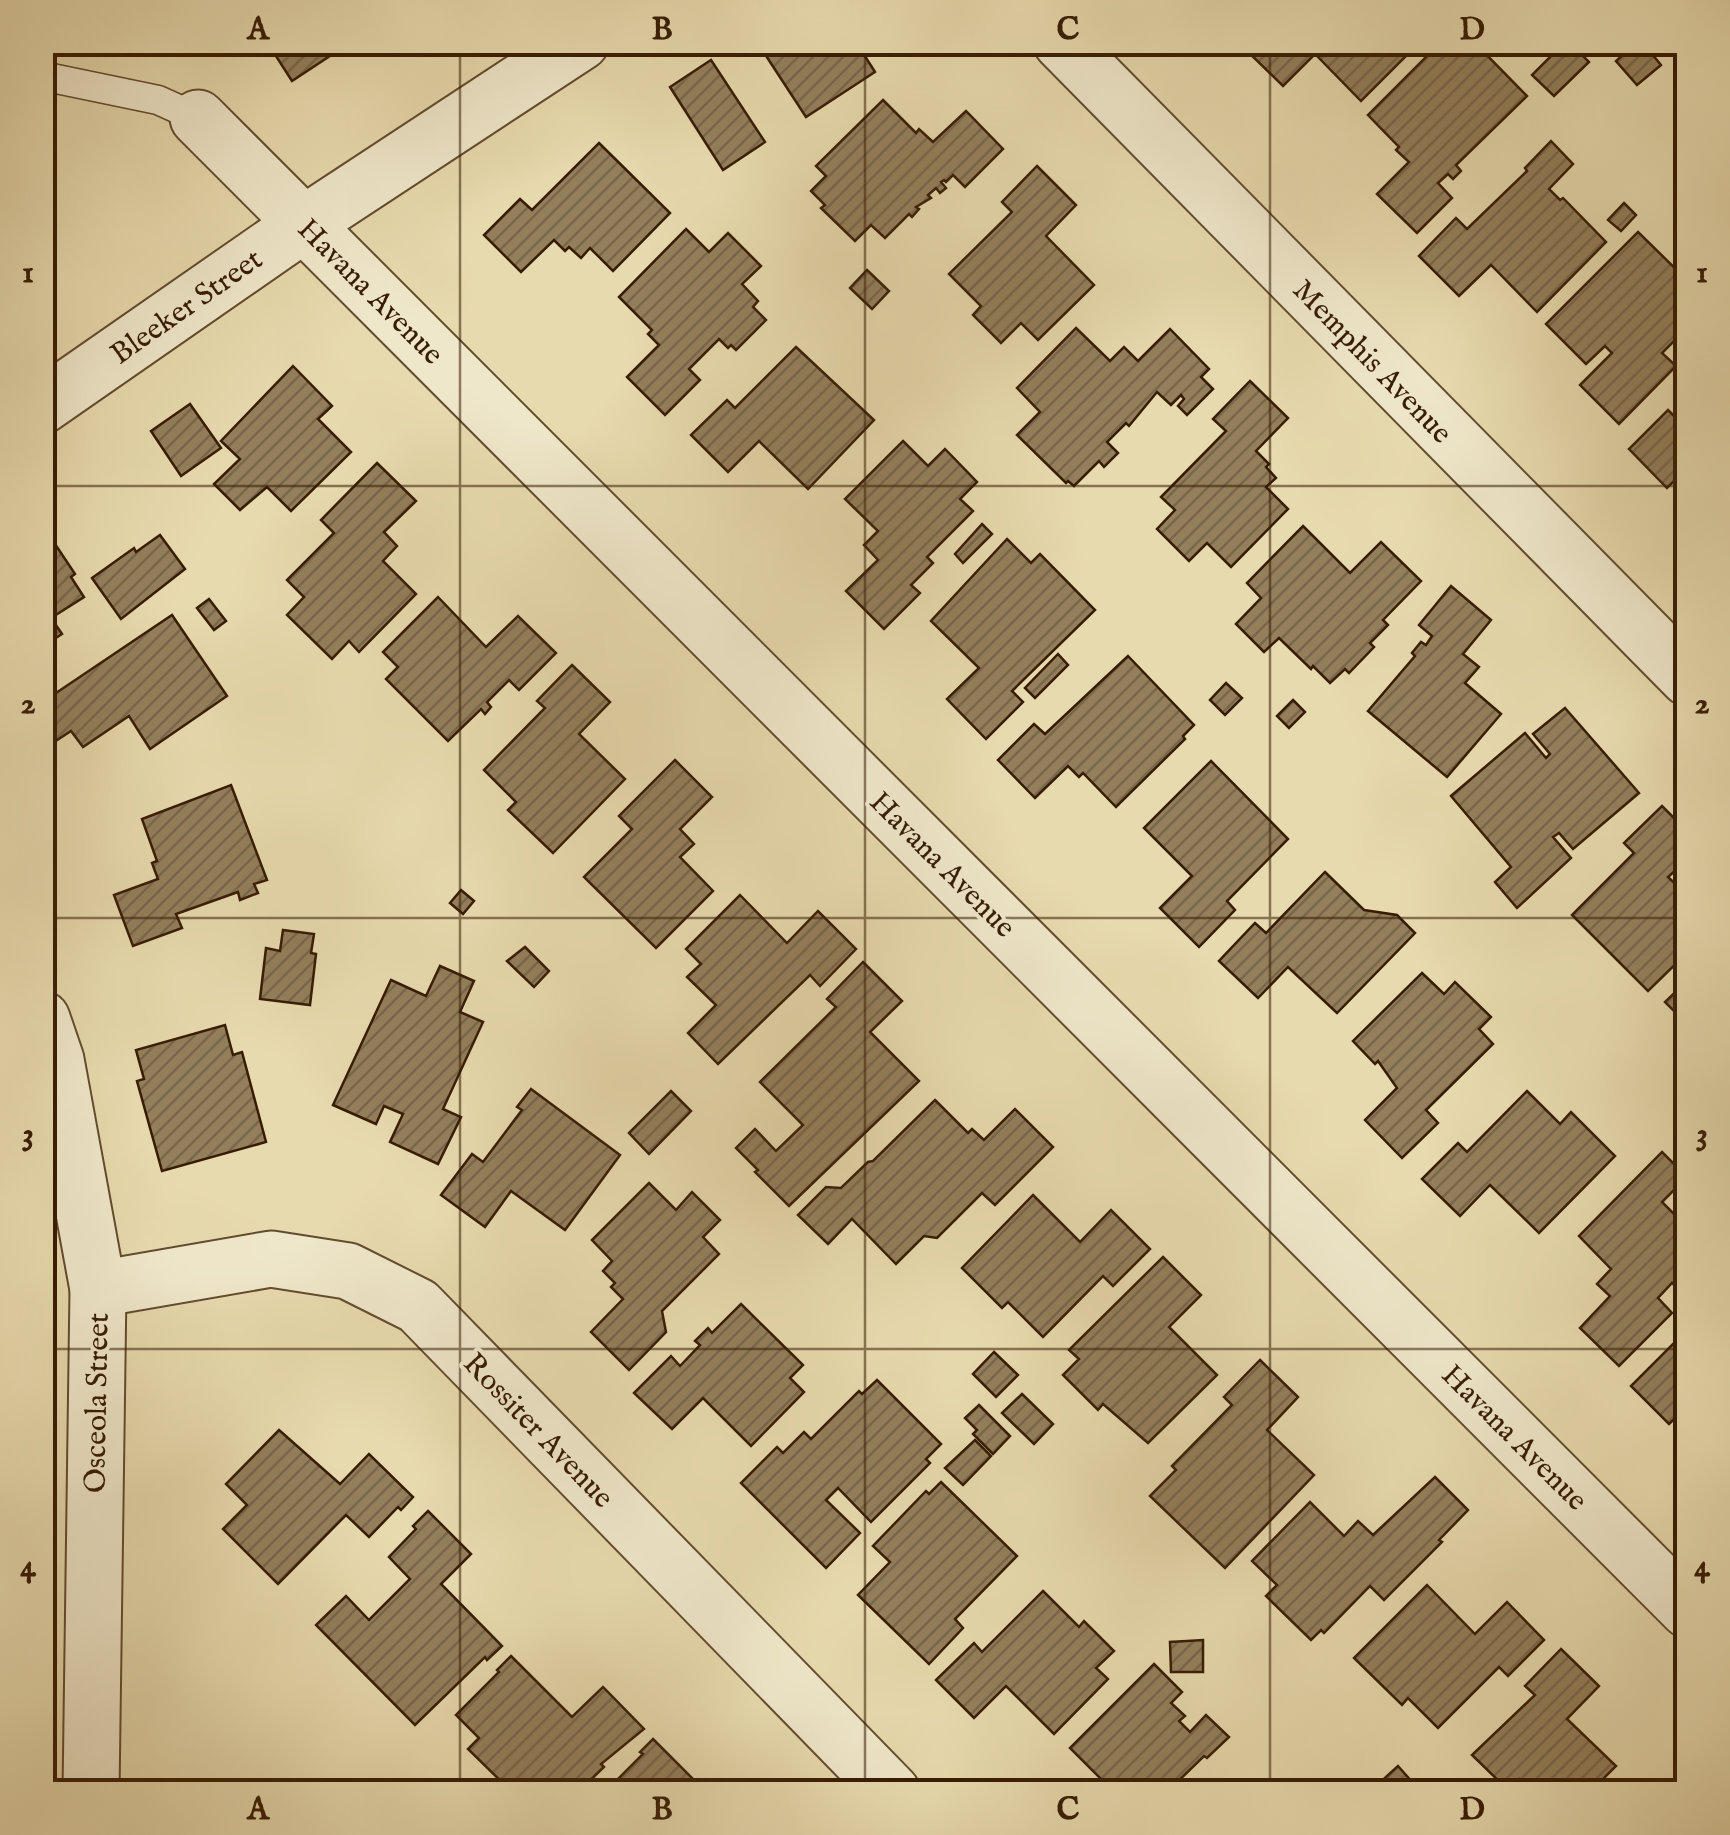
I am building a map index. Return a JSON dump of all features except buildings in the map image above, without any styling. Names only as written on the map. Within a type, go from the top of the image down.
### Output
[{"type":"street","name":"Bleeker Street","points":[[42,406],[304,224],[581,42]]},
{"type":"street","name":"Memphis Avenue","points":[[1062,42],[1688,678]]},
{"type":"street","name":"Havana Avenue","points":[[198,118],[1688,1610]]},
{"type":"street","name":"Osceola Street","points":[[42,1019],[56,1060],[98,1289],[91,1792]]},
{"type":"street","name":"Rossiter Avenue","points":[[98,1289],[272,1260],[348,1270],[418,1306],[892,1792]]},
{"type":"lane","points":[[42,76],[158,100],[198,118]]}]
